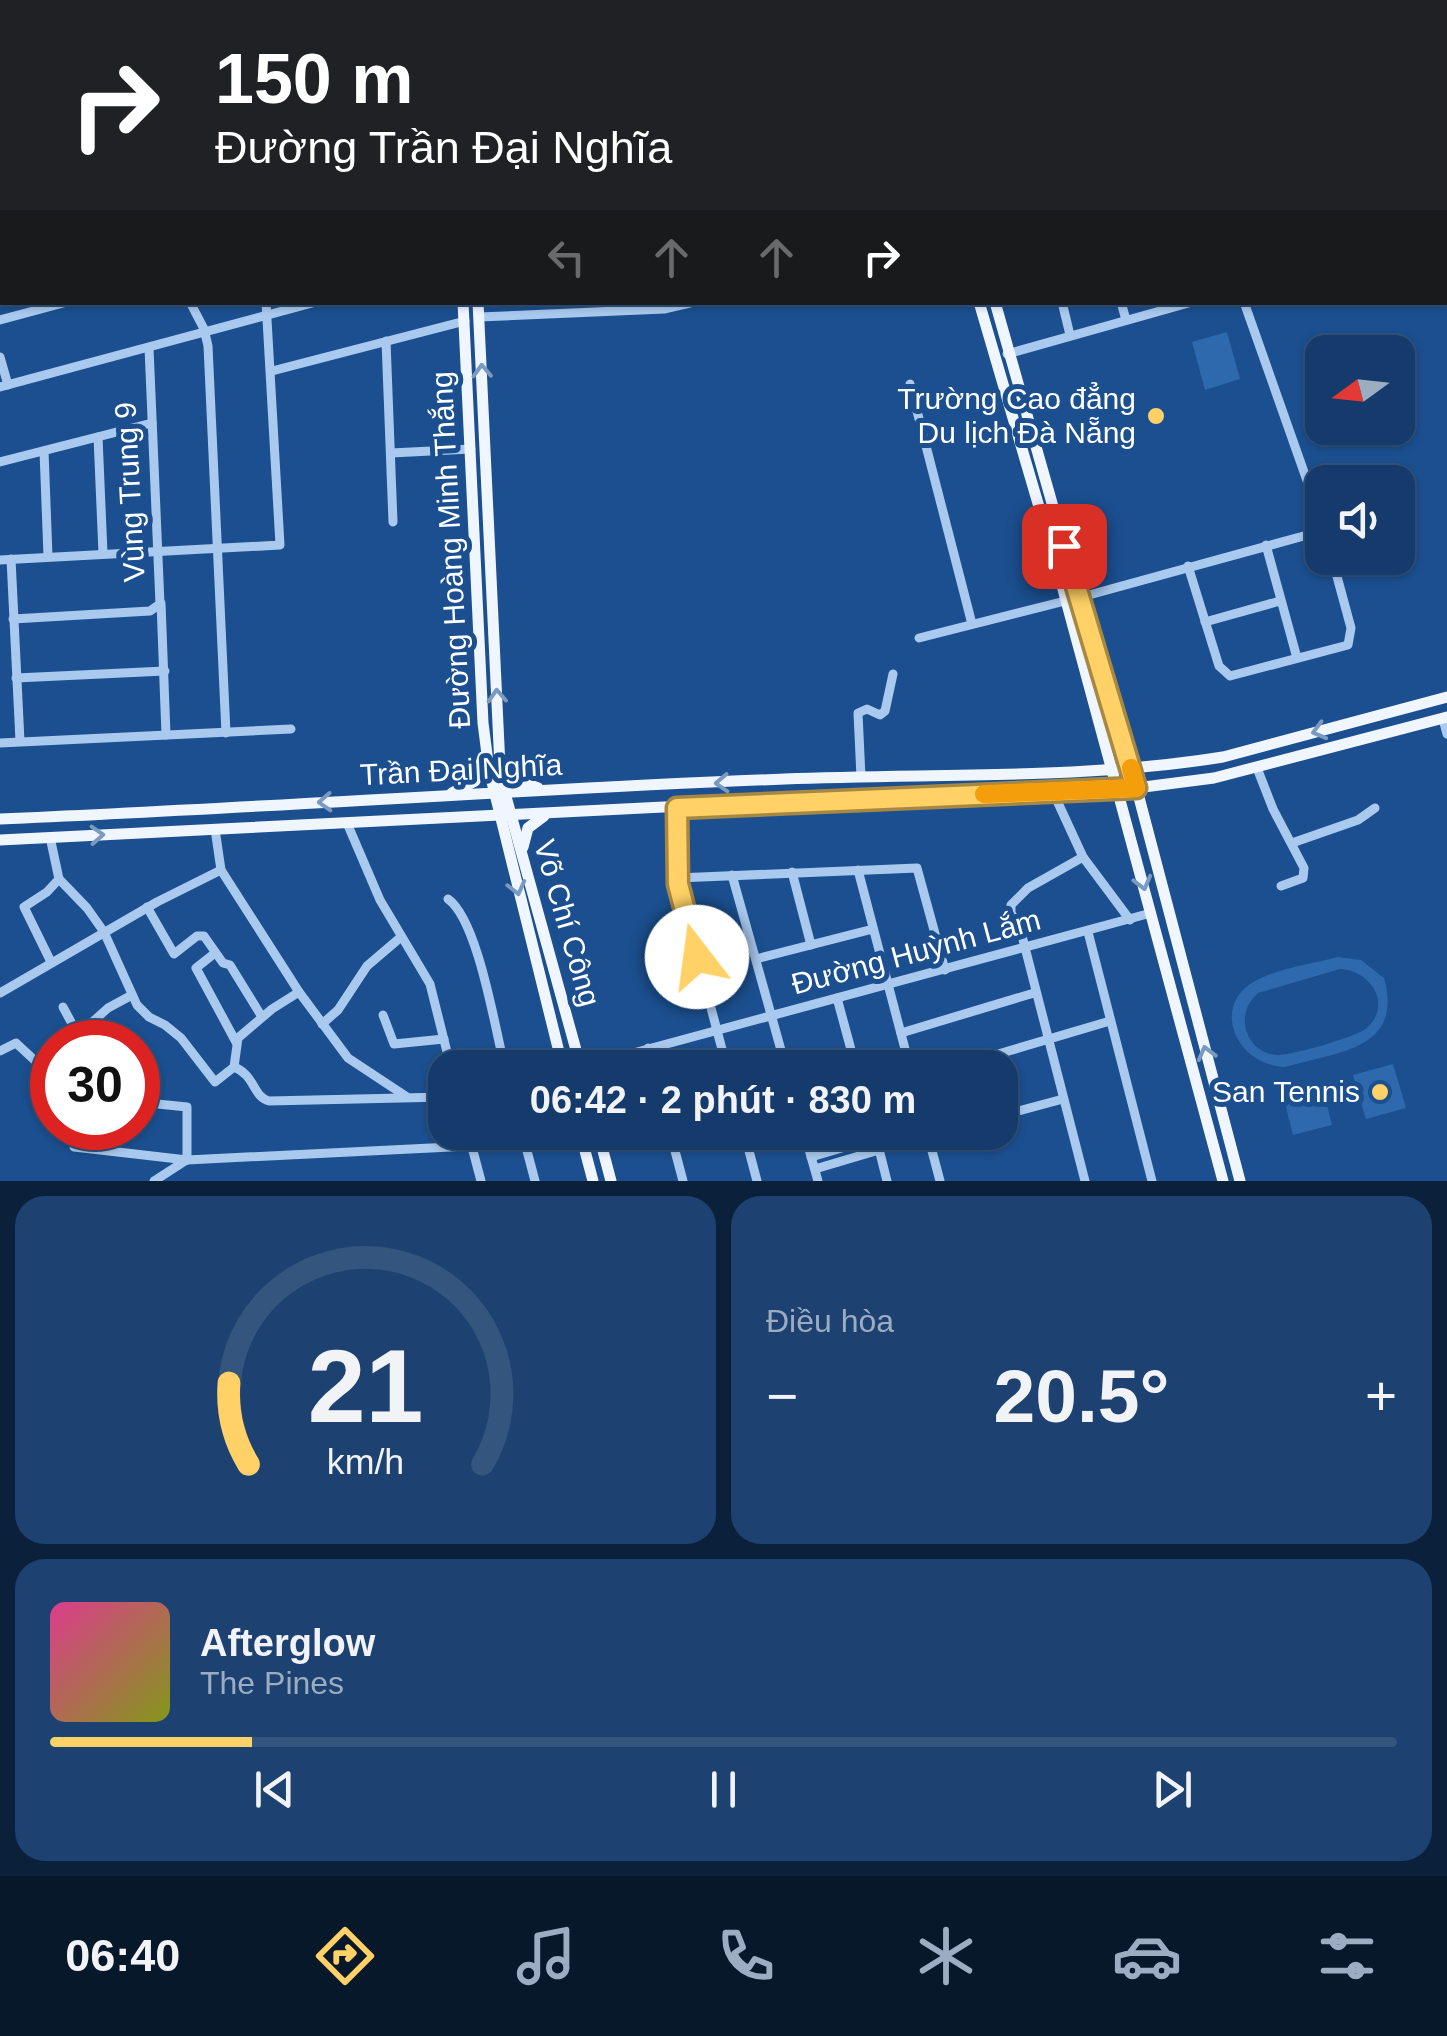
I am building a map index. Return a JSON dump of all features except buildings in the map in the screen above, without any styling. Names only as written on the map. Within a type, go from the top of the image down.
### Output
[{"type":"main road","name":"Đường Hoàng Minh Thắng","points":[[463,305],[483,723],[499,793]]},
{"type":"main road","name":"Đường Hoàng Minh Thắng","points":[[478,305],[499,793]]},
{"type":"main road","points":[[980,305],[1072,599],[1131,767],[1240,1181]]},
{"type":"main road","points":[[996,305],[1117,789],[1222,1181]]},
{"type":"main road","points":[[471,449],[486,449]]},
{"type":"main road","name":"Trần Đại Nghĩa","points":[[0,819],[781,779],[1131,767],[1223,757],[1447,696]]},
{"type":"main road","points":[[1372,717],[1377,735]]},
{"type":"main road","name":"Trần Đại Nghĩa","points":[[0,840],[1184,784],[1445,718]]},
{"type":"main road","points":[[436,796],[462,789],[478,777],[483,760],[483,723]]},
{"type":"main road","points":[[499,750],[507,772],[514,779],[547,791]]},
{"type":"main road","points":[[781,779],[782,801]]},
{"type":"main road","name":"Võ Chí Công","points":[[499,793],[559,1050]]},
{"type":"main road","points":[[171,812],[172,830]]},
{"type":"main road","points":[[524,857],[522,844],[528,828],[538,818],[552,814]]},
{"type":"main road","name":"Võ Chí Công","points":[[505,816],[524,857],[575,1050]]},
{"type":"main road","points":[[585,1150],[593,1181]]},
{"type":"main road","points":[[603,1150],[611,1181]]},
{"type":"street","points":[[0,320],[57,305]]},
{"type":"street","points":[[191,305],[205,333],[226,733]]},
{"type":"street","points":[[20,741],[6,559],[280,545],[266,305]]},
{"type":"street","points":[[0,357],[4,386],[305,305]]},
{"type":"street","points":[[480,317],[671,305]]},
{"type":"street","points":[[1063,305],[1070,334]]},
{"type":"street","points":[[1122,305],[1126,320]]},
{"type":"street","points":[[995,358],[1177,305]]},
{"type":"street","points":[[1245,305],[1305,475]]},
{"type":"street","points":[[272,371],[465,321]]},
{"type":"street","points":[[386,341],[393,522]]},
{"type":"street","name":"Vùng Trung 9","points":[[13,619],[150,611],[161,602],[149,348]]},
{"type":"street","points":[[910,384],[972,624]]},
{"type":"street","points":[[0,462],[152,423]]},
{"type":"street","points":[[98,437],[103,553]]},
{"type":"street","points":[[391,453],[471,449]]},
{"type":"street","points":[[44,450],[48,556]]},
{"type":"street","points":[[919,638],[1305,535]]},
{"type":"street","points":[[1266,545],[1297,658]]},
{"type":"street","points":[[1188,566],[1218,666],[1230,676],[1339,650],[1350,640],[1350,623],[1337,575]]},
{"type":"street","points":[[161,602],[166,735]]},
{"type":"street","points":[[1205,622],[1280,602]]},
{"type":"street","points":[[16,678],[165,671]]},
{"type":"street","points":[[861,777],[858,713],[868,709],[880,715],[885,710],[893,674]]},
{"type":"street","points":[[1445,718],[1447,734]]},
{"type":"street","points":[[0,743],[291,729]]},
{"type":"street","points":[[1257,768],[1304,875],[1282,886]]},
{"type":"street","points":[[1053,792],[1083,858],[1130,920]]},
{"type":"street","points":[[677,808],[677,878],[722,1050]]},
{"type":"street","points":[[1292,843],[1358,820],[1375,808]]},
{"type":"street","points":[[347,822],[400,938],[430,984],[447,1050]]},
{"type":"street","points":[[215,829],[222,870],[322,1024],[348,1058],[408,1096]]},
{"type":"street","points":[[50,837],[59,879],[104,932],[132,995],[148,1017],[181,1038],[214,1082],[234,1067],[236,1042],[196,970],[215,953]]},
{"type":"street","points":[[1083,858],[1028,888],[1012,905],[1012,913],[1020,928],[1085,1181]]},
{"type":"street","points":[[677,878],[917,868],[945,970]]},
{"type":"street","points":[[0,993],[147,907],[222,870]]},
{"type":"street","points":[[858,870],[905,1050]]},
{"type":"street","points":[[792,872],[811,945]]},
{"type":"street","points":[[732,874],[781,1050]]},
{"type":"street","points":[[50,962],[24,907],[59,879]]},
{"type":"street","points":[[448,899],[460,910],[474,942],[501,1050]]},
{"type":"street","points":[[147,907],[174,954],[200,934],[224,964],[230,965],[262,1017]]},
{"type":"street","name":"Đường Huỳnh Lắm","points":[[641,1050],[1151,913]]},
{"type":"street","points":[[756,959],[873,929]]},
{"type":"street","points":[[1088,932],[1152,1181]]},
{"type":"street","points":[[322,1024],[338,1010],[368,966],[400,938]]},
{"type":"street","points":[[236,1042],[262,1017],[299,992]]},
{"type":"street","points":[[901,1033],[1034,993]]},
{"type":"street","points":[[97,1020],[108,1008],[132,995]]},
{"type":"street","points":[[837,998],[851,1050]]},
{"type":"street","points":[[63,1007],[70,1020]]},
{"type":"street","points":[[383,1015],[394,1044],[444,1039]]},
{"type":"street","points":[[1013,1050],[1110,1022]]},
{"type":"street","points":[[0,1051],[16,1043],[30,1056]]},
{"type":"street","points":[[234,1067],[248,1074],[260,1098],[269,1102],[428,1096]]},
{"type":"street","points":[[1018,1111],[1063,1099]]},
{"type":"street","points":[[160,1105],[187,1108],[187,1160]]},
{"type":"street","points":[[98,1150],[187,1160],[428,1148]]},
{"type":"street","points":[[472,1150],[481,1181]]},
{"type":"street","points":[[527,1150],[535,1181]]},
{"type":"street","points":[[675,1150],[683,1181]]},
{"type":"street","points":[[748,1150],[756,1181]]},
{"type":"street","points":[[810,1150],[818,1181]]},
{"type":"street","points":[[812,1157],[832,1150]]},
{"type":"street","points":[[815,1169],[879,1150],[887,1181]]},
{"type":"street","points":[[934,1150],[940,1181]]},
{"type":"street","points":[[152,1181],[154,1157]]},
{"type":"street","points":[[152,1181],[187,1160]]},
{"type":"shaded area","points":[[1227,332],[1240,379],[1205,390],[1192,342]]},
{"type":"shaded area","points":[[1338,957],[1361,960],[1384,978],[1388,1002],[1384,1020],[1375,1034],[1344,1051],[1285,1067],[1268,1064],[1242,1046],[1232,1019],[1241,992],[1274,973]],"holes":[[[1340,969],[1369,982],[1378,999],[1375,1019],[1367,1028],[1324,1045],[1278,1055],[1264,1052],[1250,1039],[1245,1018],[1258,993]]]},
{"type":"shaded area","name":"San Tennis","points":[[1393,1064],[1406,1108],[1366,1119],[1353,1075]]},
{"type":"shaded area","points":[[1322,1085],[1332,1125],[1293,1135],[1283,1095]]},
{"type":"slow traffic","points":[[984,794],[1136,788],[1131,768]]},
{"type":"place","name":"Trường Cao đẳng Du lịch Đà Nẵng","points":[[1156,416]]},
{"type":"place","name":"San Tennis","points":[[1380,1092]]},
{"type":"route","points":[[697,957],[676,870],[677,808],[1136,788],[1064,546]]}]
